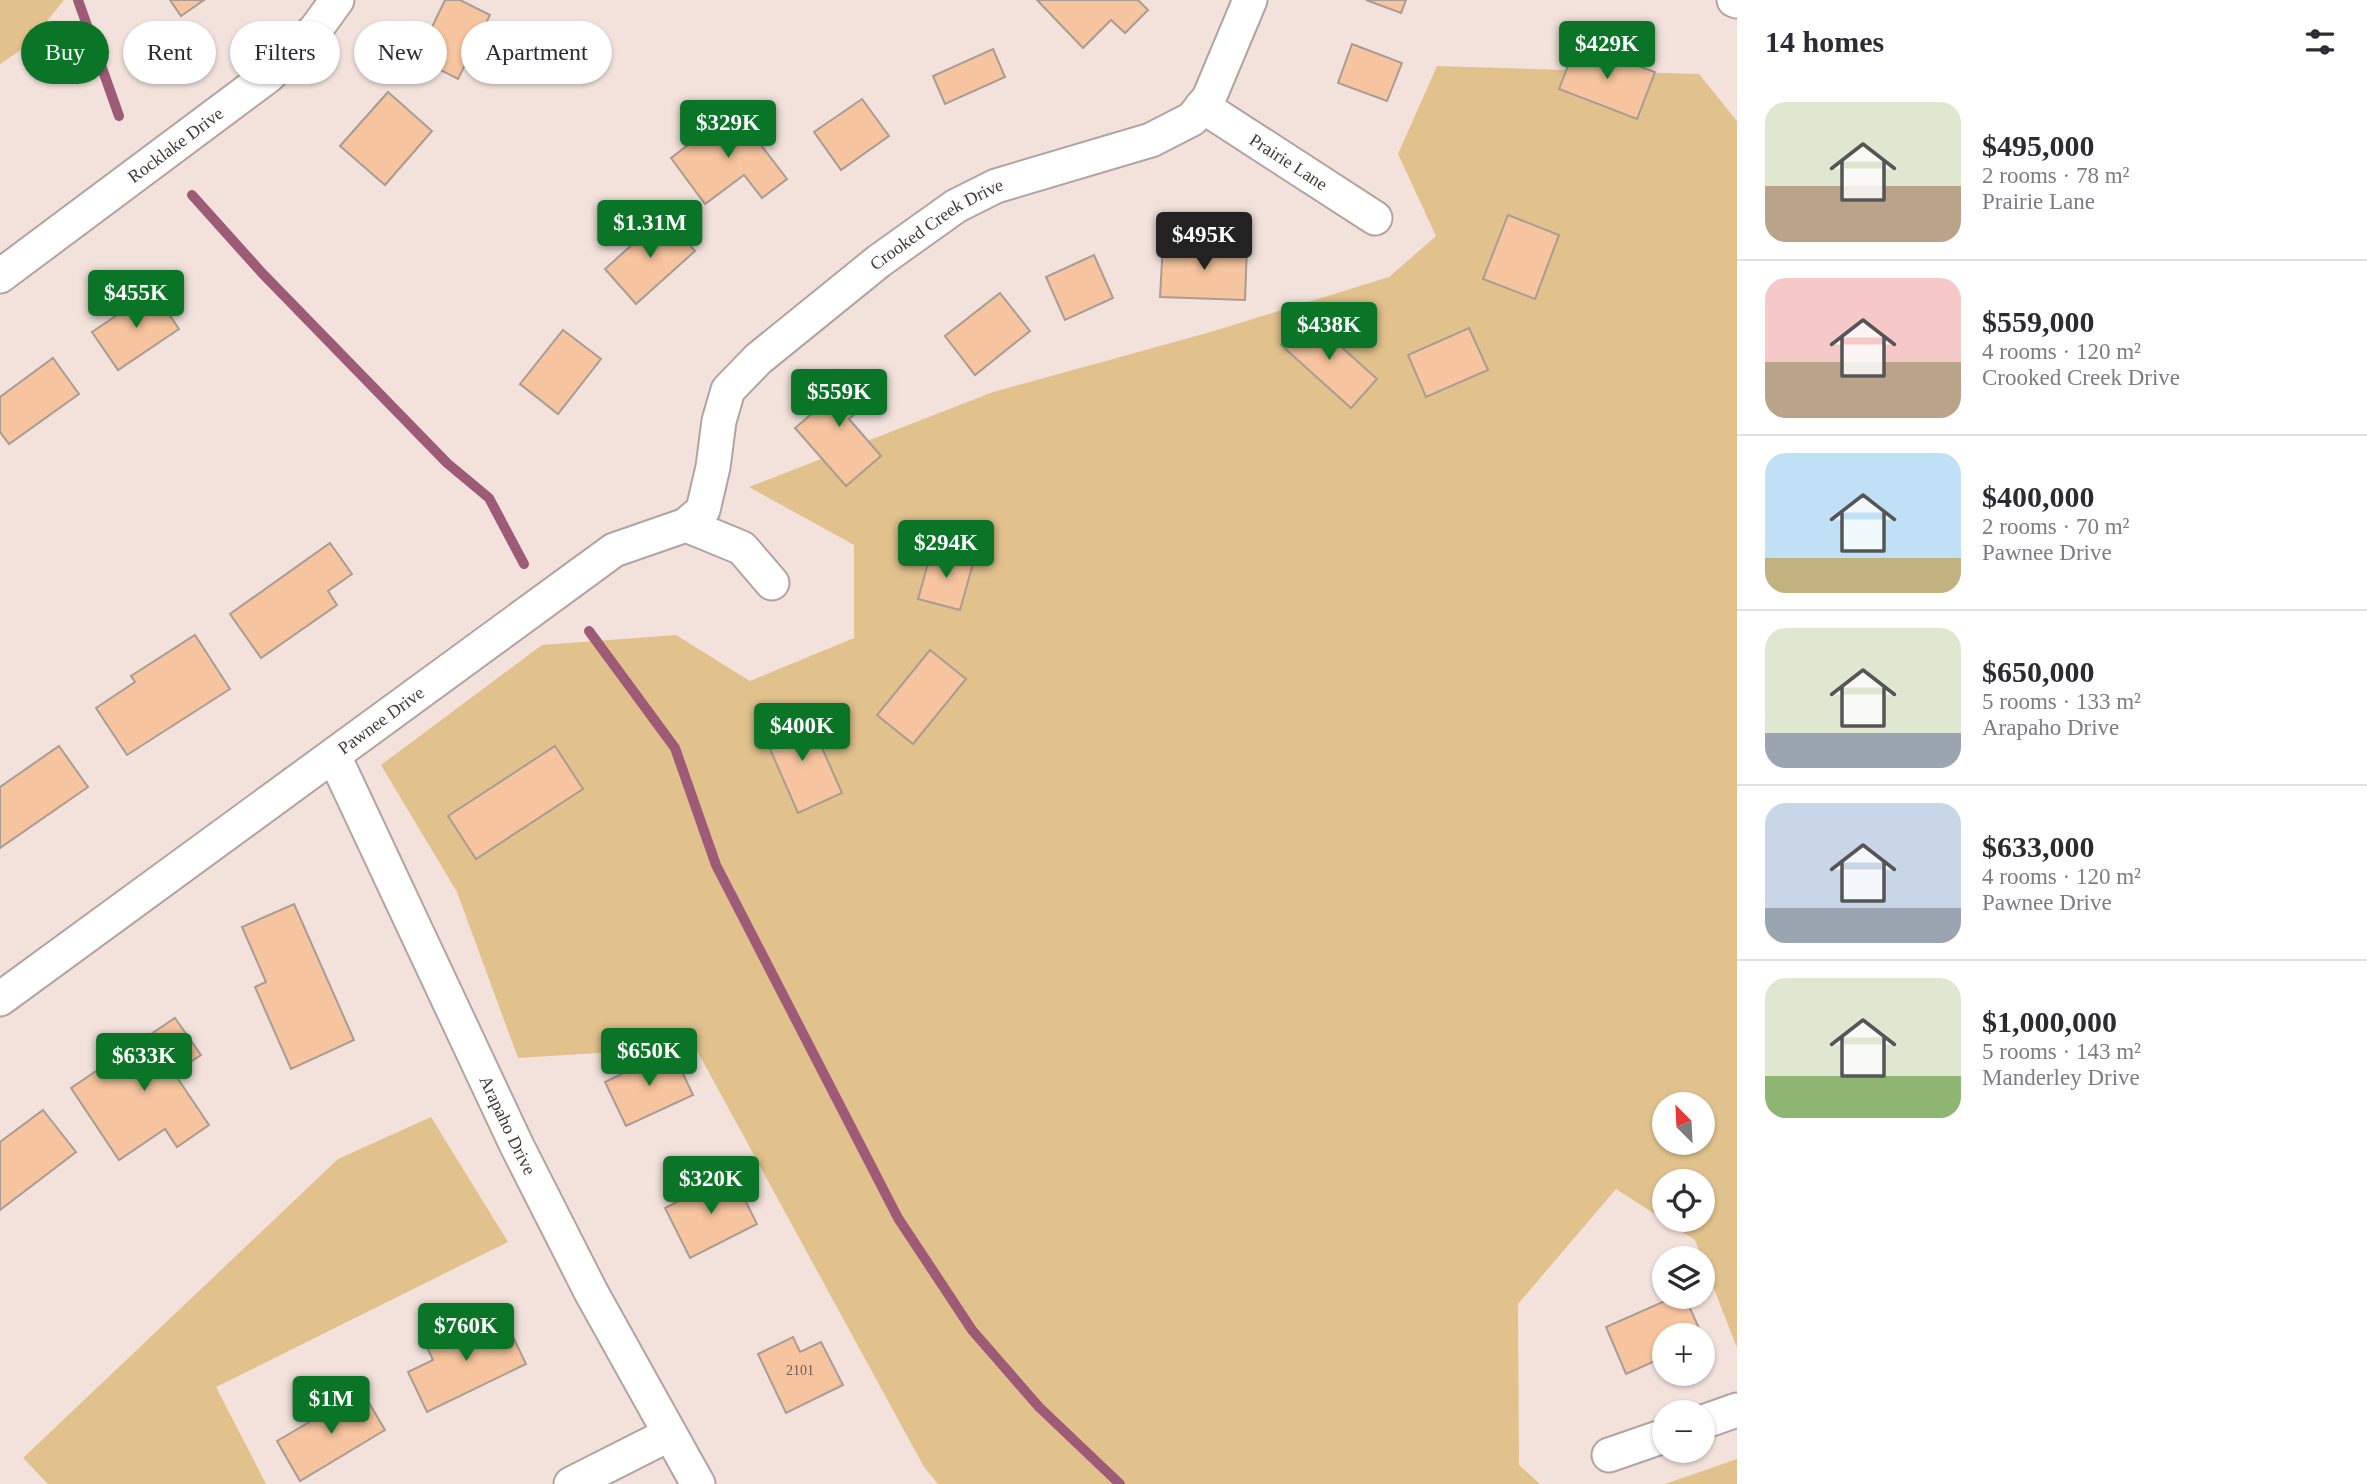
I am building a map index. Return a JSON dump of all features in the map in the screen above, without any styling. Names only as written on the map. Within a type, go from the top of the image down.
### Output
[{"type":"street","name":"Rocklake Drive","points":[[0,276],[268,76],[316,29],[337,0]]},
{"type":"street","name":"Crooked Creek Drive","points":[[686,525],[703,510],[713,467],[719,421],[728,390],[758,359],[849,285],[956,206],[996,186],[1177,130],[1202,106],[1250,0]]},
{"type":"street","name":"Prairie Lane","points":[[1202,106],[1375,218]]},
{"type":"street","points":[[686,525],[742,548],[772,583]]},
{"type":"street","name":"Pawnee Drive","points":[[0,999],[614,550],[686,525]]},
{"type":"street","name":"Arapaho Drive","points":[[334,755],[517,1146],[591,1292],[698,1484]]},
{"type":"street","points":[[1715,1418],[1737,1410]]},
{"type":"street","points":[[571,1484],[670,1434]]},
{"type":"street","points":[[1609,1455],[1652,1440]]},
{"type":"shaded area","points":[[0,0],[64,0],[47,21],[21,21],[21,50],[0,64]]},
{"type":"shaded area","points":[[1437,66],[1699,74],[1737,121],[1737,1348],[1715,1291],[1715,1246],[1697,1246],[1695,1240],[1683,1232],[1715,1232],[1715,1169],[1652,1169],[1652,1212],[1616,1189],[1518,1304],[1519,1465],[1540,1484],[938,1484],[924,1467],[695,1047],[518,1058],[457,892],[381,765],[542,645],[676,635],[750,681],[854,638],[854,545],[749,487],[993,392],[1214,331],[1389,277],[1436,236],[1398,154]]},
{"type":"shaded area","points":[[431,1117],[508,1242],[216,1387],[266,1484],[48,1484],[23,1458],[338,1159]]},
{"type":"shaded area","points":[[1737,1459],[1737,1484],[1665,1484]]},
{"type":"building","points":[[170,0],[204,0],[181,16]]},
{"type":"building","points":[[445,0],[460,0],[490,15],[487,21],[461,21],[461,73],[458,79],[447,73],[447,21],[435,21]]},
{"type":"building","points":[[1037,0],[1138,0],[1148,10],[1125,33],[1111,20],[1083,48]]},
{"type":"building","points":[[1366,0],[1406,0],[1401,13]]},
{"type":"building","points":[[1577,43],[1655,72],[1637,119],[1559,89]]},
{"type":"building","points":[[1352,44],[1402,63],[1387,101],[1338,83]]},
{"type":"building","points":[[993,49],[1005,77],[945,104],[933,76]]},
{"type":"building","points":[[388,92],[432,131],[385,185],[340,146]]},
{"type":"building","points":[[862,99],[889,136],[841,170],[814,132]]},
{"type":"building","points":[[734,110],[787,179],[762,198],[744,175],[705,204],[671,158]]},
{"type":"building","points":[[1508,215],[1559,235],[1535,299],[1483,279]]},
{"type":"building","points":[[664,216],[695,251],[636,304],[605,269]]},
{"type":"building","points":[[1163,243],[1247,246],[1245,300],[1160,297]]},
{"type":"building","points":[[1094,255],[1113,298],[1065,320],[1046,277]]},
{"type":"building","points":[[153,291],[179,329],[118,370],[92,332]]},
{"type":"building","points":[[1000,293],[1030,331],[975,375],[945,336]]},
{"type":"building","points":[[1307,316],[1377,379],[1351,408],[1281,345]]},
{"type":"building","points":[[1469,328],[1488,370],[1426,397],[1408,355]]},
{"type":"building","points":[[563,330],[601,359],[558,414],[520,384]]},
{"type":"building","points":[[53,358],[79,394],[9,444],[0,432],[0,397]]},
{"type":"building","points":[[840,370],[868,403],[849,419],[881,456],[846,486],[795,428],[821,406],[811,394]]},
{"type":"building","points":[[330,543],[352,574],[328,591],[337,605],[261,658],[230,614]]},
{"type":"building","points":[[932,549],[974,560],[960,610],[918,599]]},
{"type":"building","points":[[195,635],[230,689],[127,755],[96,708],[135,682],[131,676]]},
{"type":"building","points":[[930,650],[966,679],[913,744],[877,715]]},
{"type":"building","points":[[807,714],[842,793],[798,813],[763,733]]},
{"type":"building","points":[[59,746],[88,787],[0,848],[0,787]]},
{"type":"building","points":[[555,746],[583,789],[476,859],[448,816]]},
{"type":"building","points":[[294,904],[354,1040],[291,1069],[255,987],[266,982],[242,927]]},
{"type":"building","points":[[175,1018],[201,1055],[174,1073],[209,1125],[177,1147],[165,1129],[119,1160],[71,1088]]},
{"type":"building","points":[[672,1050],[693,1095],[626,1126],[605,1082]]},
{"type":"building","points":[[43,1110],[76,1152],[0,1210],[0,1142]]},
{"type":"building","points":[[732,1174],[757,1224],[690,1258],[665,1208]]},
{"type":"building","points":[[1652,1307],[1652,1309],[1690,1309],[1697,1323],[1652,1323],[1652,1362],[1626,1374],[1606,1327]]},
{"type":"building","points":[[503,1316],[526,1364],[427,1412],[408,1372],[433,1360],[425,1343],[453,1329],[457,1338]]},
{"type":"building","points":[[793,1337],[800,1352],[821,1342],[843,1385],[786,1413],[758,1354]]},
{"type":"building","points":[[362,1391],[385,1430],[300,1481],[277,1441]]},
{"type":"waterway","points":[[78,0],[119,116]]},
{"type":"waterway","points":[[192,195],[262,273],[447,463],[489,498],[524,564]]},
{"type":"waterway","points":[[589,631],[675,748],[716,865],[898,1218],[972,1330],[1039,1407],[1120,1484]]}]
